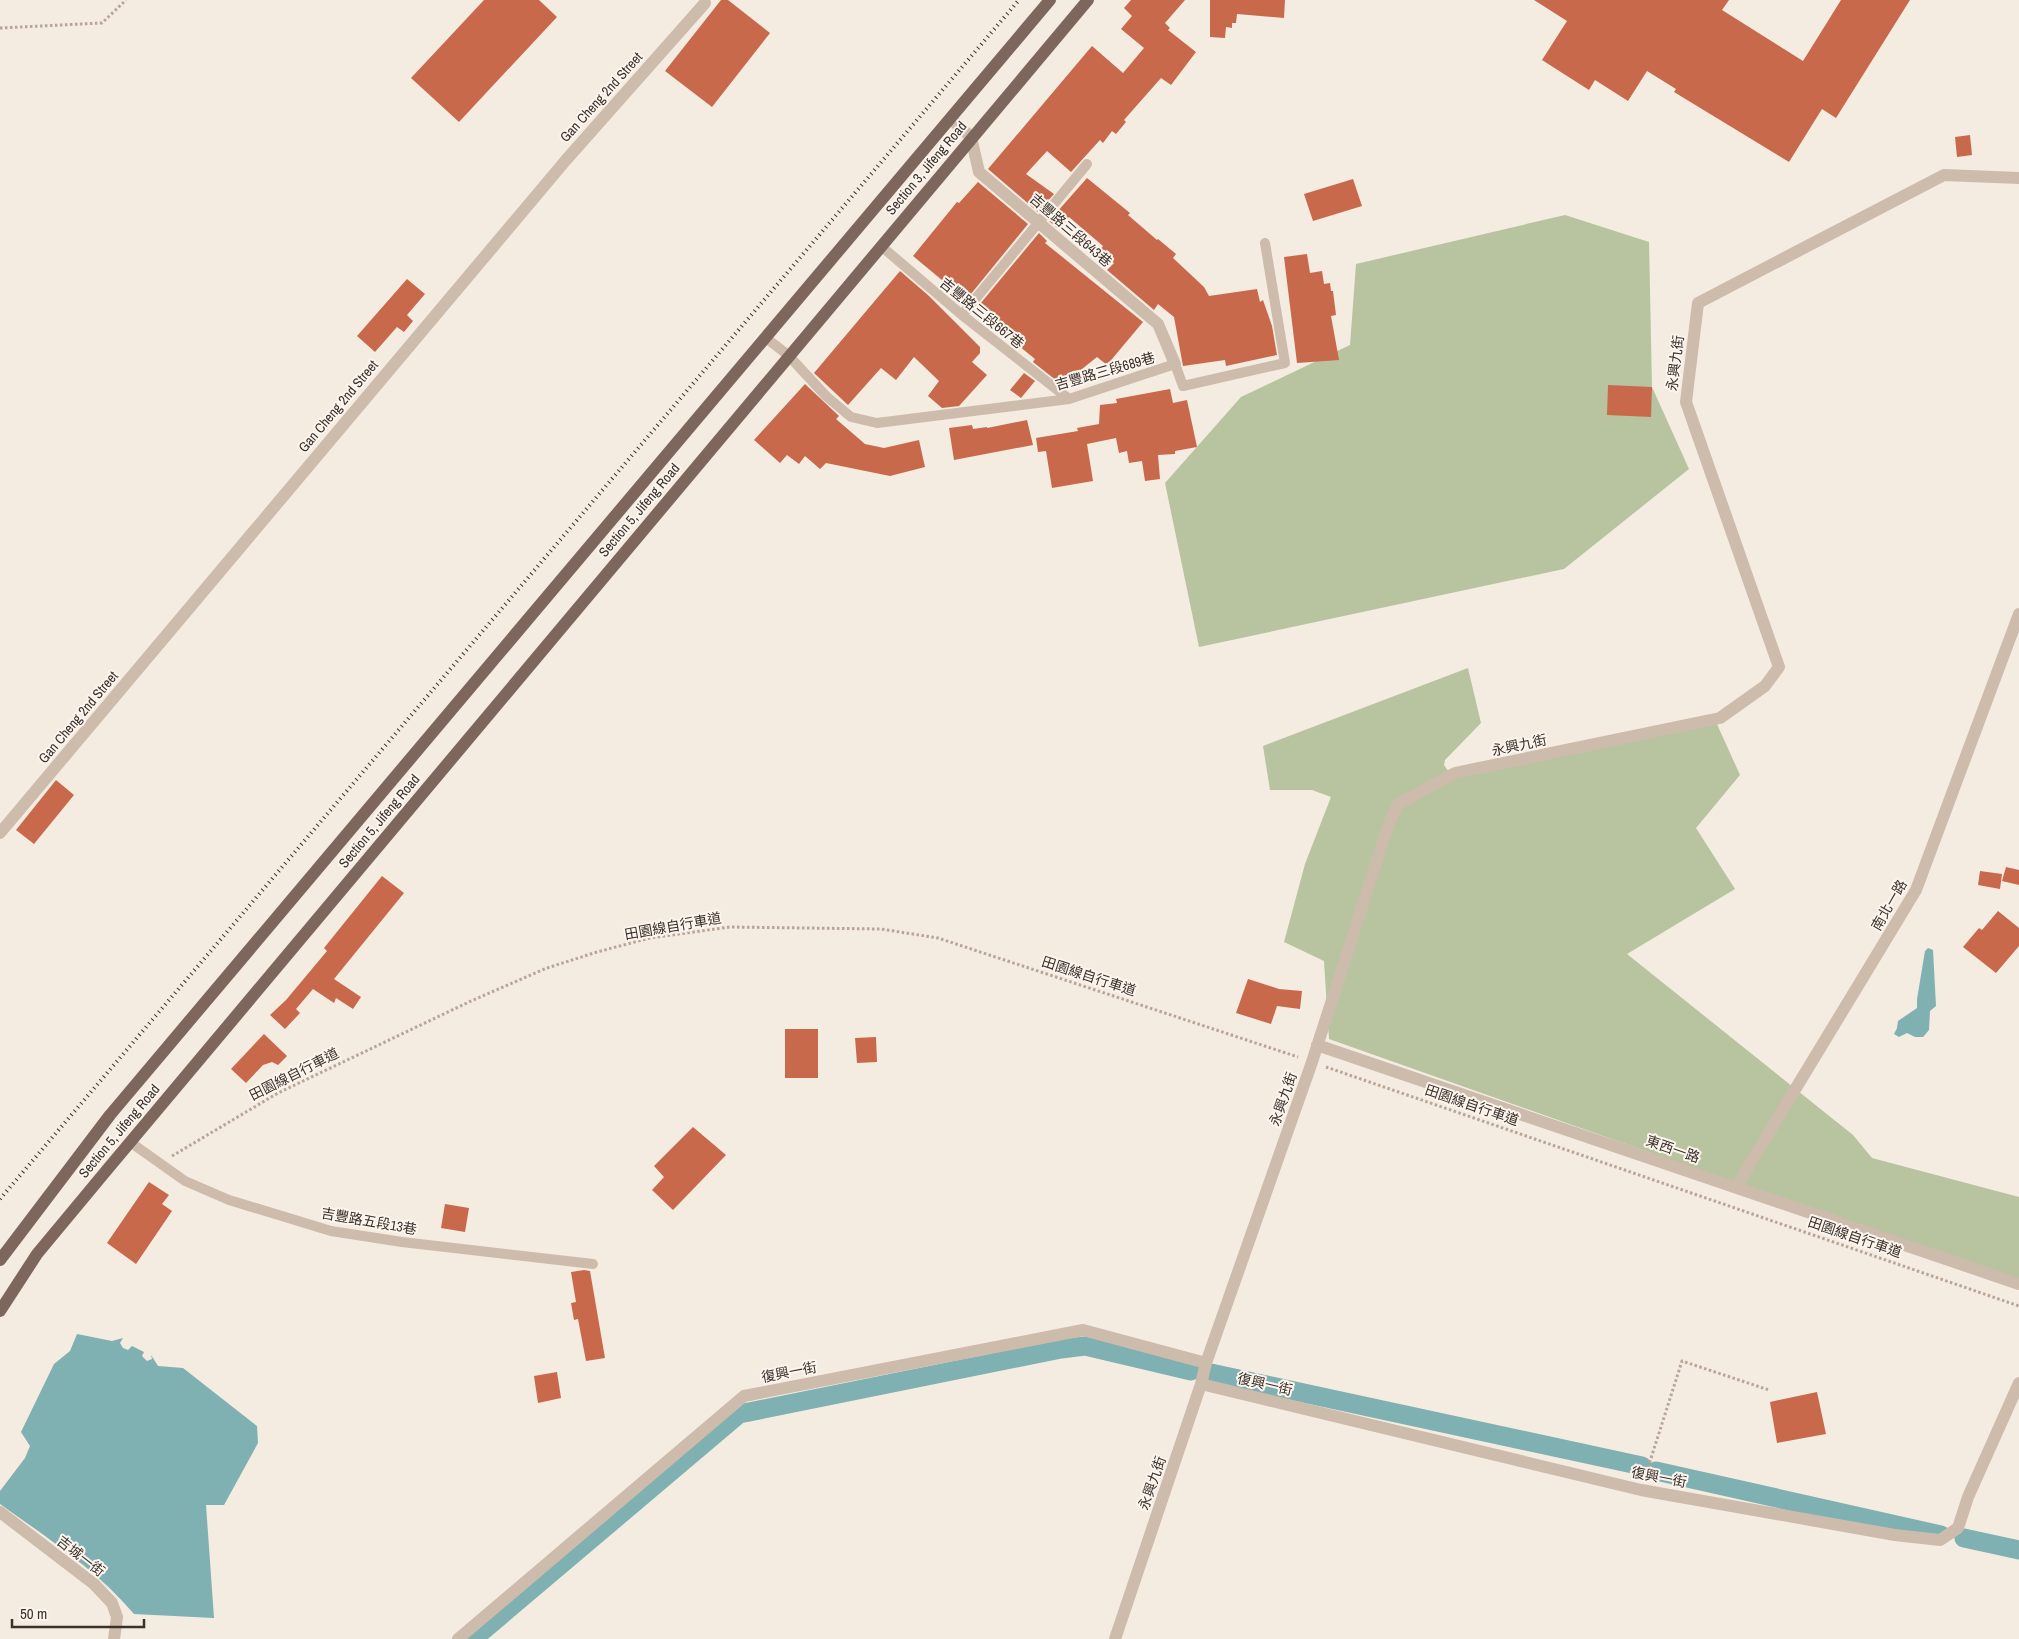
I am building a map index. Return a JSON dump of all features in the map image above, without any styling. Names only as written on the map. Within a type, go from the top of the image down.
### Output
[{"type":"main road","name":"Section 3, Jifeng Road","points":[[766,338],[1050,0]]},
{"type":"main road","name":"Section 3, Jifeng Road","points":[[788,356],[1088,0]]},
{"type":"main road","name":"Section 5, Jifeng Road","points":[[0,1260],[110,1115],[766,338]]},
{"type":"main road","name":"Section 5, Jifeng Road","points":[[0,1311],[36,1254],[788,356]]},
{"type":"street","name":"Gan Cheng 2nd Street","points":[[0,834],[560,167],[705,3]]},
{"type":"street","points":[[951,119],[971,137]]},
{"type":"street","name":"吉豐路三段643巷","points":[[971,137],[979,172],[1158,324],[1175,364]]},
{"type":"street","name":"永興九街","points":[[1115,1639],[1201,1384],[1206,1363],[1312,1062],[1389,822],[1398,804],[1455,773],[1720,718],[1765,686],[1780,667],[1686,402],[1698,303],[1944,175],[2019,178]]},
{"type":"street","name":"南北一路","points":[[1736,1187],[1916,890],[2019,614]]},
{"type":"street","name":"東西一路","points":[[1317,1045],[2019,1284]]},
{"type":"street","name":"復興一街","points":[[458,1639],[744,1396],[1083,1330],[1206,1363]]},
{"type":"street","name":"復興一街","points":[[1201,1384],[1641,1490],[1895,1534],[1940,1540],[1958,1528],[1968,1498],[2019,1383]]},
{"type":"street","name":"吉城一街","points":[[0,1512],[94,1584],[112,1603],[117,1618],[114,1639]]},
{"type":"lane","points":[[962,315],[1087,164]]},
{"type":"lane","name":"吉豐路三段689巷","points":[[766,338],[788,356],[826,396],[851,417],[877,423],[1069,399],[1175,364],[1183,386],[1284,363],[1265,243]]},
{"type":"lane","name":"吉豐路三段667巷","points":[[881,246],[962,315],[1069,399]]},
{"type":"lane","name":"吉豐路五段13巷","points":[[130,1142],[185,1181],[230,1200],[331,1231],[402,1242],[593,1264]]},
{"type":"path","points":[[0,28],[102,23],[126,0]]},
{"type":"path","name":"田園線自行車道","points":[[159,1164],[278,1092],[547,968],[650,938],[730,927],[881,929],[938,938],[1312,1062],[2019,1306]]},
{"type":"path","points":[[1641,1490],[1682,1362],[1769,1390]]},
{"type":"green space","points":[[1565,215],[1649,242],[1652,387],[1689,469],[1564,569],[1199,647],[1165,483],[1241,397],[1350,345],[1356,264]]},
{"type":"green space","points":[[1468,668],[1481,723],[1445,760],[1444,765],[1451,775],[1716,722],[1740,775],[1696,828],[1735,889],[1627,954],[1853,1135],[1872,1158],[2019,1197],[2019,1283],[1329,1039],[1324,961],[1284,942],[1305,864],[1331,797],[1312,790],[1270,790],[1263,746]]},
{"type":"water","points":[[1928,948],[1933,950],[1936,1006],[1930,1011],[1929,1030],[1923,1037],[1915,1037],[1907,1033],[1899,1037],[1894,1034],[1898,1021],[1917,1008],[1925,951]]},
{"type":"water","points":[[77,1334],[112,1341],[123,1338],[120,1343],[123,1348],[128,1350],[132,1346],[144,1352],[142,1356],[147,1361],[152,1359],[151,1355],[158,1366],[183,1368],[257,1426],[258,1443],[224,1505],[206,1505],[214,1618],[134,1614],[120,1598],[87,1569],[0,1504],[0,1491],[25,1458],[30,1446],[21,1432],[54,1364],[70,1351]]},
{"type":"building","points":[[484,0],[539,0],[557,17],[459,122],[411,78]]},
{"type":"building","points":[[721,0],[728,0],[770,33],[712,107],[665,71]]},
{"type":"building","points":[[1131,0],[1185,0],[1165,23],[1170,28],[1168,30],[1196,52],[1171,85],[1161,78],[1124,120],[1126,122],[1116,134],[1112,131],[1103,143],[1100,140],[1071,172],[1047,151],[1026,174],[1054,194],[1038,212],[988,169],[1092,46],[1123,73],[1144,48],[1121,29],[1132,16],[1124,8]]},
{"type":"building","points":[[1210,0],[1285,0],[1284,18],[1237,14],[1236,23],[1232,23],[1232,28],[1226,27],[1225,38],[1210,37]]},
{"type":"building","points":[[1534,0],[1729,0],[1722,10],[1803,61],[1841,0],[1910,0],[1836,118],[1822,109],[1789,162],[1674,92],[1676,89],[1647,71],[1628,101],[1595,80],[1589,90],[1542,60],[1567,21]]},
{"type":"building","points":[[1970,135],[1972,155],[1957,157],[1955,137]]},
{"type":"building","points":[[1087,178],[1130,213],[1128,215],[1157,240],[1176,254],[1173,258],[1204,287],[1209,296],[1257,289],[1260,302],[1263,300],[1272,326],[1277,355],[1226,366],[1225,360],[1183,366],[1174,317],[1158,304],[1154,310],[1107,270],[1114,263],[1100,250],[1103,246],[1069,217],[1058,229],[1049,221]]},
{"type":"building","points":[[1353,179],[1362,206],[1313,221],[1304,194]]},
{"type":"building","points":[[978,182],[1028,224],[966,300],[913,256],[957,202],[959,203]]},
{"type":"building","points":[[1039,233],[1047,241],[1045,243],[1143,322],[1107,365],[1097,357],[1062,385],[1033,362],[1035,359],[997,326],[1000,322],[980,304]]},
{"type":"building","points":[[1307,254],[1310,273],[1322,271],[1324,284],[1330,283],[1331,291],[1333,291],[1336,315],[1331,316],[1339,360],[1297,363],[1284,257]]},
{"type":"building","points":[[900,271],[929,296],[980,347],[980,353],[972,362],[987,375],[959,406],[942,408],[928,396],[939,381],[914,357],[896,380],[881,368],[848,405],[814,373]]},
{"type":"building","points":[[407,279],[425,294],[407,315],[413,321],[404,332],[397,327],[375,352],[357,336]]},
{"type":"building","points":[[1024,373],[1035,381],[1021,398],[1010,390]]},
{"type":"building","points":[[805,384],[839,416],[836,419],[865,444],[884,448],[919,440],[925,467],[890,476],[826,463],[820,469],[805,456],[799,464],[787,455],[780,463],[754,440]]},
{"type":"building","points":[[1608,385],[1652,387],[1651,417],[1607,415]]},
{"type":"building","points":[[1170,389],[1173,403],[1187,400],[1197,447],[1175,451],[1175,454],[1158,455],[1160,479],[1145,481],[1142,461],[1129,463],[1127,451],[1119,453],[1116,438],[1087,444],[1093,481],[1052,488],[1046,451],[1038,452],[1036,438],[1078,431],[1077,428],[1099,424],[1100,405],[1117,403],[1116,399]]},
{"type":"building","points":[[1027,420],[1033,445],[954,460],[949,428],[972,425],[973,429],[987,428]]},
{"type":"building","points":[[56,780],[74,795],[34,844],[16,830]]},
{"type":"building","points":[[2006,867],[2019,870],[2019,885],[2002,881]]},
{"type":"building","points":[[1980,871],[2002,874],[2000,889],[1978,885]]},
{"type":"building","points":[[382,876],[404,893],[334,979],[361,997],[353,1009],[336,998],[334,1003],[313,989],[296,1009],[300,1013],[285,1029],[270,1015],[286,1000],[327,951],[324,948]]},
{"type":"building","points":[[1998,911],[2019,928],[2019,946],[1996,973],[1963,947],[1979,928],[1982,930]]},
{"type":"building","points":[[1248,979],[1279,989],[1302,991],[1300,1009],[1277,1006],[1271,1024],[1236,1013]]},
{"type":"building","points":[[785,1029],[818,1029],[818,1078],[785,1078]]},
{"type":"building","points":[[264,1034],[287,1056],[278,1065],[272,1062],[263,1065],[246,1083],[231,1069]]},
{"type":"building","points":[[876,1037],[877,1062],[857,1063],[855,1038]]},
{"type":"building","points":[[693,1127],[726,1155],[673,1210],[652,1190],[664,1177],[654,1166]]},
{"type":"building","points":[[149,1182],[169,1195],[162,1204],[172,1211],[136,1264],[107,1243]]},
{"type":"building","points":[[445,1204],[469,1208],[465,1232],[441,1228]]},
{"type":"building","points":[[590,1271],[605,1358],[586,1361],[578,1319],[574,1320],[571,1303],[576,1302],[571,1272]]},
{"type":"building","points":[[557,1372],[561,1398],[538,1403],[534,1376]]},
{"type":"building","points":[[1817,1392],[1826,1434],[1777,1443],[1770,1402]]},
{"type":"waterway","points":[[473,1639],[739,1414],[1061,1349],[1085,1346],[1191,1371]]},
{"type":"waterway","points":[[1211,1373],[1642,1466]]},
{"type":"waterway","points":[[1656,1471],[1941,1535]]},
{"type":"waterway","points":[[1964,1538],[2019,1550]]},
{"type":"railway","points":[[0,1199],[1019,0]]}]
